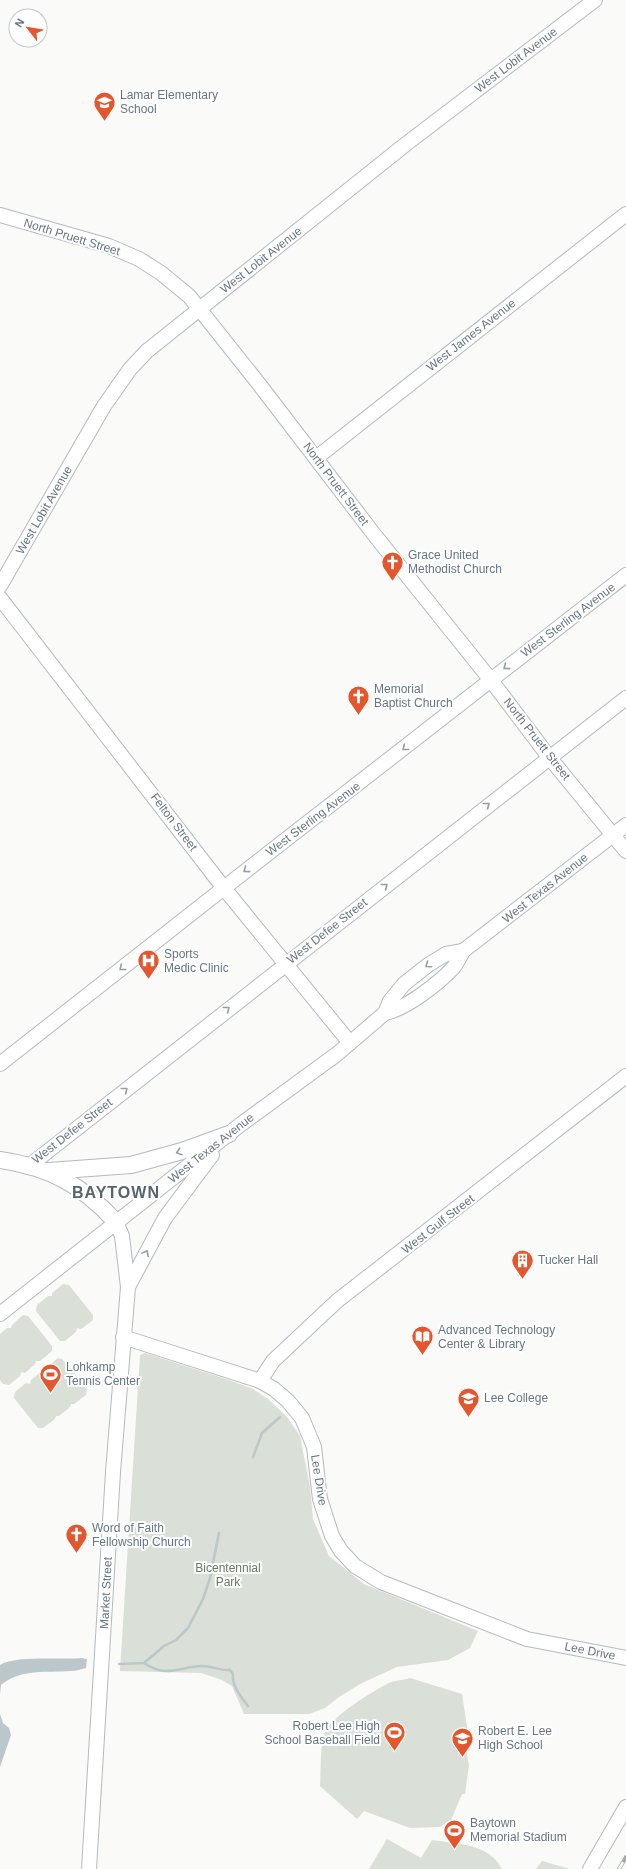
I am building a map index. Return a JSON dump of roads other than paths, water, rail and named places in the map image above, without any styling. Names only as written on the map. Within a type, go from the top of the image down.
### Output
[{"type":"main road","name":"West Lobit Avenue","points":[[0,586],[104,406],[122,379],[148,351],[406,144],[595,0]]},
{"type":"main road","name":"West James Avenue","points":[[316,458],[626,214]]},
{"type":"main road","name":"North Pruett Street","points":[[0,215],[109,246],[139,259],[176,284],[199,309],[373,533],[490,679],[549,757],[626,851]]},
{"type":"main road","name":"West Sterling Avenue","points":[[0,1064],[223,887],[386,763],[490,679],[626,575]]},
{"type":"main road","name":"Felton Street","points":[[0,598],[223,887],[350,1043]]},
{"type":"main road","name":"West Defee Street","points":[[29,1166],[626,698]]},
{"type":"main road","name":"West Texas Avenue","points":[[0,1314],[229,1134],[350,1043],[386,1013],[390,1001],[404,984],[428,964],[446,954],[463,952],[626,825]]},
{"type":"main road","name":"West Gulf Street","points":[[260,1381],[273,1362],[337,1301],[626,1076]]},
{"type":"main road","points":[[49,1171],[131,1165],[182,1151],[229,1134]]},
{"type":"main road","points":[[128,1287],[165,1218],[195,1176],[229,1134]]},
{"type":"main road","points":[[0,1160],[49,1171],[68,1180],[101,1205],[116,1222]]},
{"type":"main road","name":"Market Street","points":[[89,1869],[123,1337],[128,1287],[122,1236],[116,1222]]},
{"type":"main road","name":"Lee Drive","points":[[123,1337],[260,1381],[274,1389],[288,1401],[302,1418],[314,1447],[320,1499],[332,1536],[341,1551],[355,1566],[381,1582],[526,1639],[626,1658]]},
{"type":"main road","points":[[590,1869],[626,1806]]},
{"type":"waterway","points":[[253,1457],[262,1433],[280,1417]]},
{"type":"waterway","points":[[119,1664],[144,1663],[164,1646],[176,1640],[188,1628],[203,1599],[210,1578],[219,1533]]},
{"type":"waterway","points":[[144,1663],[152,1668],[167,1671],[202,1666],[230,1670],[233,1674],[235,1687],[248,1706]]},
{"type":"railway","points":[[619,1869],[626,1857]]},
{"type":"place","name":"Lamar Elementary School","points":[[105,122]]},
{"type":"place","name":"Grace United Methodist Church","points":[[393,582]]},
{"type":"place","name":"Memorial Baptist Church","points":[[358,716]]},
{"type":"place","name":"Sports Medic Clinic","points":[[149,980]]},
{"type":"place","name":"Tucker Hall","points":[[522,1280]]},
{"type":"place","name":"Advanced Technology Center & Library","points":[[422,1356]]},
{"type":"place","name":"Lohkamp Tennis Center","points":[[50,1394]]},
{"type":"place","name":"Lee College","points":[[468,1418]]},
{"type":"place","name":"Word of Faith Fellowship Church","points":[[76,1554]]},
{"type":"place","name":"Robert Lee High School Baseball Field","points":[[395,1752]]},
{"type":"place","name":"Robert E. Lee High School","points":[[463,1758]]},
{"type":"place","name":"Baytown Memorial Stadium","points":[[454,1850]]},
{"type":"district","name":"BAYTOWN","points":[[116,1192]]},
{"type":"park label","name":"Bicentennial Park","points":[[228,1575]]}]
